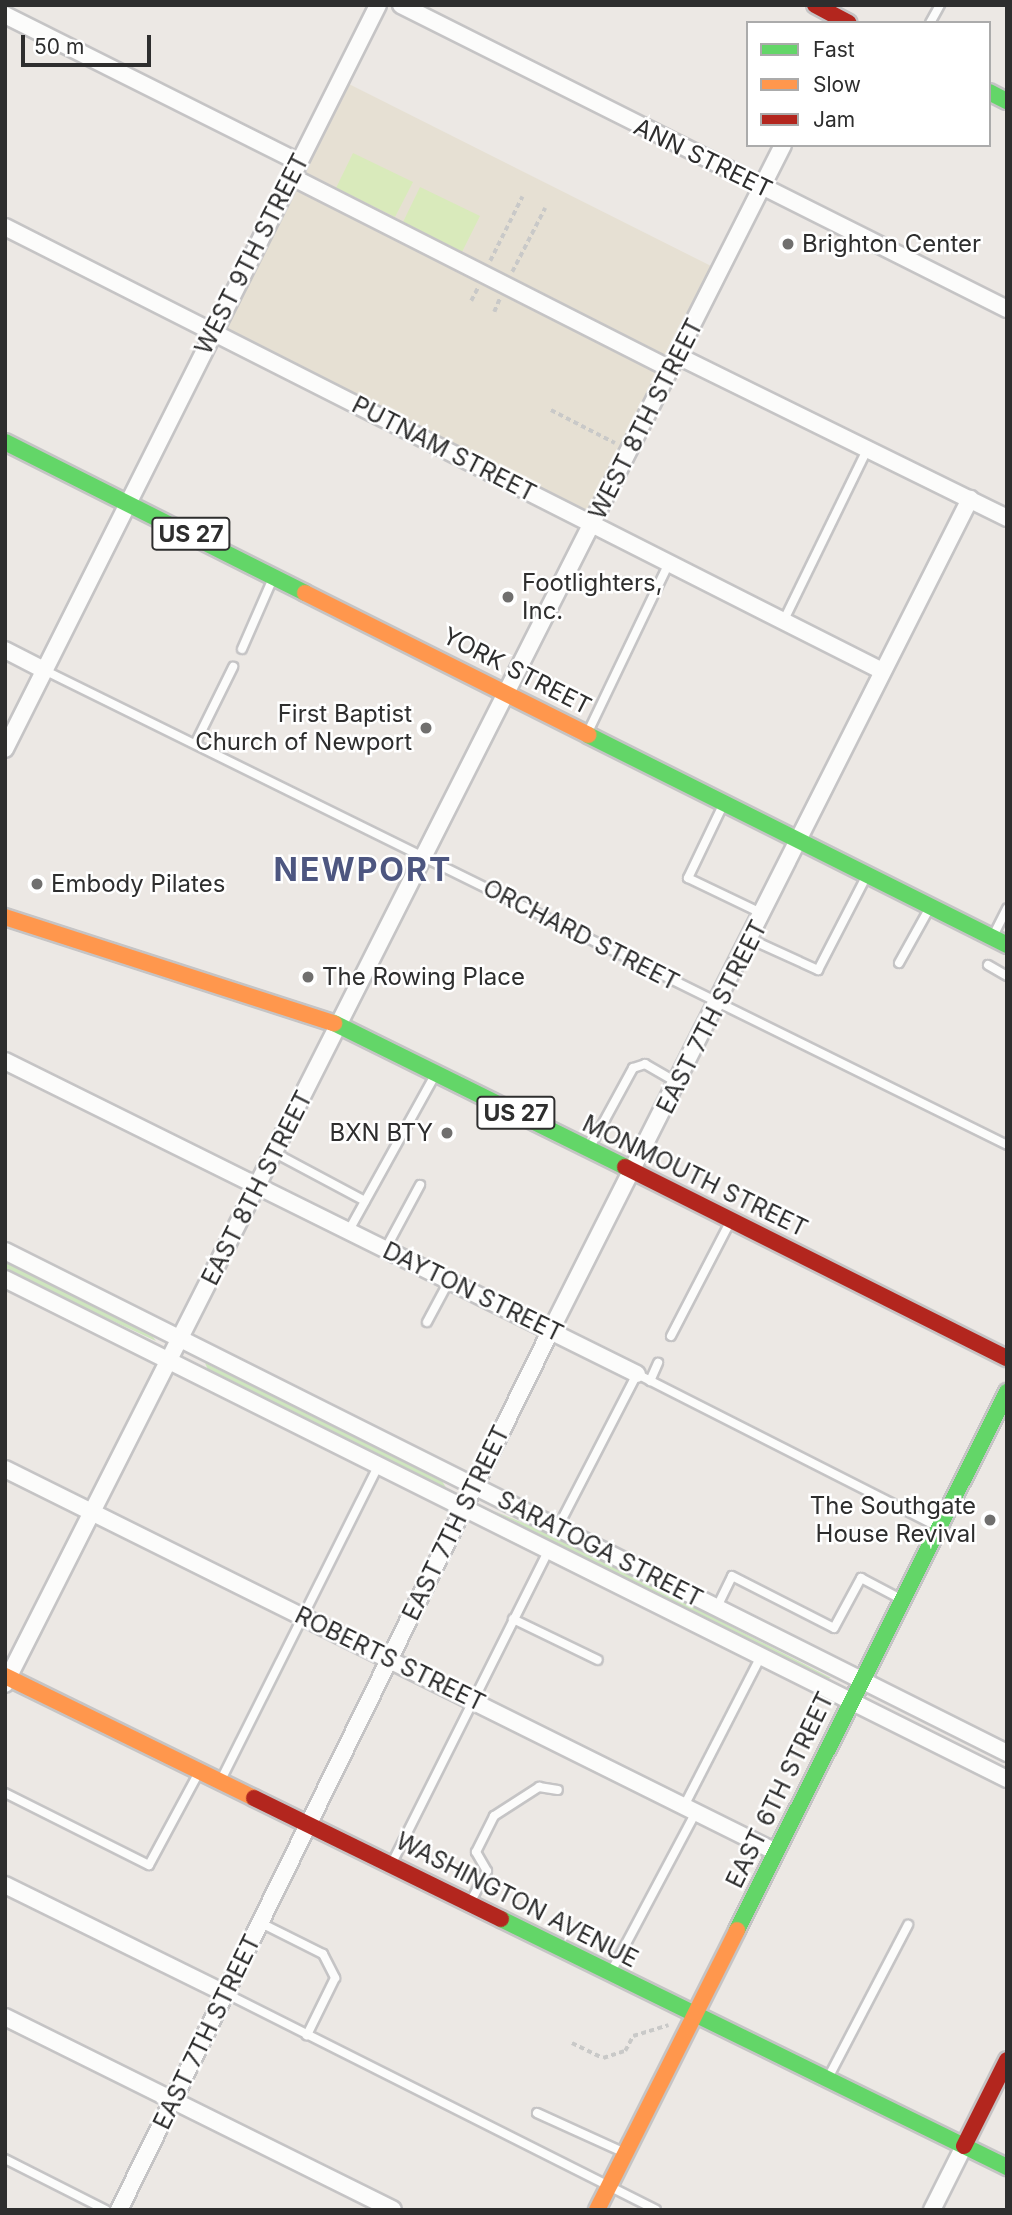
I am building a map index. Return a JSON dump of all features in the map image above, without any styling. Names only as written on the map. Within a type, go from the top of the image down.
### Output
[{"type":"main road","points":[[815,5],[845,21]]},
{"type":"main road","points":[[991,93],[1007,101]]},
{"type":"main road","name":"YORK STREET","points":[[5,442],[507,691],[999,941]]},
{"type":"main road","name":"MONMOUTH STREET","points":[[5,917],[339,1025],[1007,1357]]},
{"type":"main road","name":"EAST 6TH STREET","points":[[597,2210],[859,1680],[1007,1392]]},
{"type":"main road","name":"WASHINGTON AVENUE","points":[[6,1679],[222,1778],[695,2015],[1007,2167]]},
{"type":"main road","points":[[964,2146],[1007,2060]]},
{"type":"street","name":"WEST 9TH STREET","points":[[5,749],[378,5]]},
{"type":"street","name":"ANN STREET","points":[[401,5],[1007,310]]},
{"type":"street","points":[[5,15],[299,162]]},
{"type":"street","name":"WEST 8TH STREET","points":[[507,691],[782,147]]},
{"type":"street","points":[[292,177],[506,286],[868,449],[1007,518]]},
{"type":"street","name":"PUTNAM STREET","points":[[5,227],[882,671]]},
{"type":"street","name":"EAST 7TH STREET","points":[[119,2210],[551,1330],[635,1171],[970,499]]},
{"type":"street","name":"ORCHARD STREET","points":[[5,650],[44,670]]},
{"type":"street","name":"EAST 8TH STREET","points":[[6,1679],[258,1188],[507,691]]},
{"type":"street","name":"DAYTON STREET","points":[[5,1061],[643,1377]]},
{"type":"street","name":"SARATOGA STREET","points":[[5,1251],[1007,1753]]},
{"type":"street","name":"SARATOGA STREET","points":[[5,1279],[1007,1779]]},
{"type":"street","name":"ROBERTS STREET","points":[[5,1469],[774,1851]]},
{"type":"street","points":[[5,1885],[227,1994]]},
{"type":"street","points":[[5,2017],[393,2210]]},
{"type":"street","points":[[932,2210],[964,2146]]},
{"type":"lane","points":[[931,21],[940,5]]},
{"type":"lane","points":[[784,620],[868,449]]},
{"type":"lane","points":[[588,732],[669,563]]},
{"type":"lane","points":[[242,649],[275,576]]},
{"type":"lane","points":[[196,742],[233,667]]},
{"type":"lane","name":"ORCHARD STREET","points":[[44,670],[196,742],[717,1004],[1007,1144]]},
{"type":"lane","points":[[725,801],[688,878],[763,914]]},
{"type":"lane","points":[[750,939],[818,970],[868,874]]},
{"type":"lane","points":[[899,963],[931,906]]},
{"type":"lane","points":[[999,941],[1007,908]]},
{"type":"lane","points":[[988,965],[1007,976]]},
{"type":"lane","points":[[589,1149],[633,1068],[645,1064],[678,1083]]},
{"type":"lane","points":[[348,1232],[436,1073]]},
{"type":"lane","points":[[275,1153],[365,1201]]},
{"type":"lane","points":[[385,1250],[420,1185]]},
{"type":"lane","points":[[671,1336],[731,1219]]},
{"type":"lane","points":[[428,1322],[449,1281]]},
{"type":"lane","points":[[558,1527],[643,1377],[658,1363]]},
{"type":"lane","name":"DAYTON STREET","points":[[643,1377],[938,1527]]},
{"type":"lane","points":[[222,1778],[379,1464]]},
{"type":"lane","points":[[392,1863],[548,1552]]},
{"type":"lane","points":[[717,1607],[732,1576],[834,1628],[861,1578],[901,1599]]},
{"type":"lane","points":[[513,1619],[598,1660]]},
{"type":"lane","points":[[611,1972],[761,1656]]},
{"type":"lane","points":[[5,1793],[149,1865],[201,1768]]},
{"type":"lane","points":[[471,1902],[487,1871],[476,1852],[494,1816],[539,1787],[558,1790]]},
{"type":"lane","points":[[261,1923],[323,1954],[335,1978],[307,2035]]},
{"type":"lane","points":[[828,2079],[908,1925]]},
{"type":"lane","points":[[227,1994],[656,2210]]},
{"type":"lane","points":[[537,2113],[626,2153]]},
{"type":"lane","points":[[5,2159],[106,2210]]},
{"type":"path","points":[[471,301],[522,197]]},
{"type":"path","points":[[494,312],[544,208]]},
{"type":"path","points":[[551,410],[629,450]]},
{"type":"path","points":[[572,2043],[603,2058],[625,2051],[633,2036],[668,2025]]},
{"type":"shaded area","points":[[341,80],[721,271],[592,525],[212,333]]},
{"type":"green space","points":[[353,153],[413,182],[395,217],[336,188]]},
{"type":"green space","points":[[420,187],[480,216],[462,252],[403,222]]},
{"type":"green space","points":[[5,1261],[150,1333],[156,1341],[5,1271]]},
{"type":"green space","points":[[205,1363],[440,1478],[447,1489],[210,1374]]},
{"type":"green space","points":[[494,1511],[558,1537],[831,1678],[822,1679]]},
{"type":"traffic: fast","points":[[991,93],[1007,101]]},
{"type":"traffic: fast","points":[[5,442],[305,593]]},
{"type":"traffic: fast","points":[[588,735],[1007,945]]},
{"type":"traffic: fast","points":[[334,1023],[625,1167]]},
{"type":"traffic: fast","points":[[737,1930],[1007,1392]]},
{"type":"traffic: fast","points":[[501,1919],[1007,2167]]},
{"type":"traffic: slow","points":[[305,593],[588,735]]},
{"type":"traffic: slow","points":[[5,917],[334,1023]]},
{"type":"traffic: slow","points":[[5,1676],[254,1798]]},
{"type":"traffic: slow","points":[[597,2210],[737,1930]]},
{"type":"traffic: jam","points":[[815,5],[845,21]]},
{"type":"traffic: jam","points":[[625,1167],[1007,1358]]},
{"type":"traffic: jam","points":[[254,1798],[501,1919]]},
{"type":"traffic: jam","points":[[964,2146],[1007,2060]]},
{"type":"place","name":"Brighton Center","points":[[788,244]]},
{"type":"place","name":"Footlighters, Inc.","points":[[508,597]]},
{"type":"place","name":"First Baptist Church of Newport","points":[[426,728]]},
{"type":"place","name":"Embody Pilates","points":[[37,884]]},
{"type":"place","name":"The Rowing Place","points":[[308,977]]},
{"type":"place","name":"BXN BTY","points":[[447,1133]]},
{"type":"place","name":"The Southgate House Revival","points":[[990,1520]]},
{"type":"district","name":"NEWPORT","points":[[363,870]]}]
